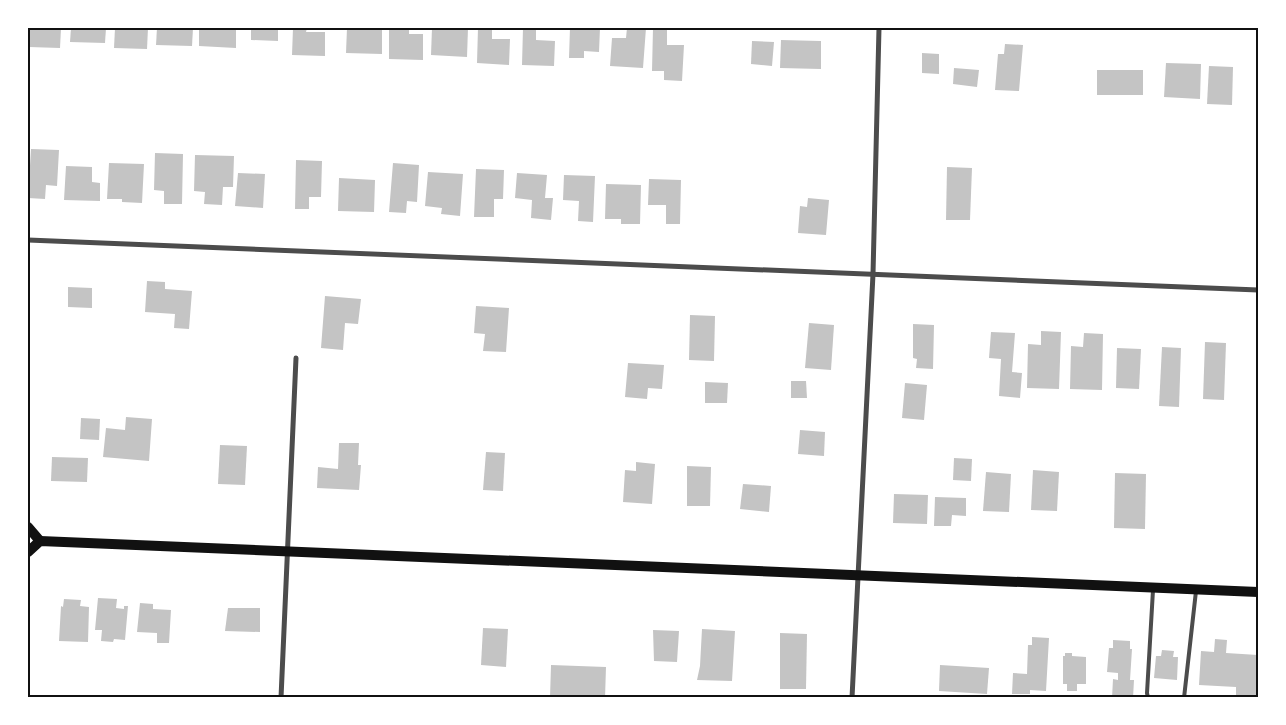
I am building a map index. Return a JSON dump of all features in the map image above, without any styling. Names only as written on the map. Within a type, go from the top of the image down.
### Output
[{"type":"main road","points":[[28,527],[40,541]]},
{"type":"main road","points":[[28,552],[40,541],[1258,592]]},
{"type":"street","points":[[852,698],[873,274],[879,28]]},
{"type":"street","points":[[28,240],[1258,290]]},
{"type":"street","points":[[281,698],[296,358]]},
{"type":"lane","points":[[1148,698],[1153,588]]},
{"type":"lane","points":[[1184,698],[1196,589]]},
{"type":"building","points":[[30,28],[61,28],[60,48],[29,47]]},
{"type":"building","points":[[71,28],[106,28],[105,43],[70,42]]},
{"type":"building","points":[[115,28],[148,28],[147,49],[114,48]]},
{"type":"building","points":[[157,28],[193,28],[192,46],[156,45]]},
{"type":"building","points":[[199,28],[236,28],[236,48],[199,46]]},
{"type":"building","points":[[243,28],[278,28],[278,41],[251,40],[251,30],[243,30]]},
{"type":"building","points":[[293,28],[307,28],[306,32],[325,32],[325,56],[292,55]]},
{"type":"building","points":[[347,28],[382,28],[382,54],[346,53]]},
{"type":"building","points":[[389,28],[409,28],[409,34],[423,34],[423,60],[389,59]]},
{"type":"building","points":[[432,28],[468,28],[467,57],[431,55]]},
{"type":"building","points":[[478,28],[492,28],[492,39],[510,39],[509,65],[477,63]]},
{"type":"building","points":[[523,28],[536,28],[536,40],[555,41],[554,66],[522,65]]},
{"type":"building","points":[[570,28],[600,28],[599,52],[584,51],[584,58],[569,58]]},
{"type":"building","points":[[627,28],[646,28],[643,68],[610,66],[612,38],[626,38]]},
{"type":"building","points":[[653,28],[667,28],[667,45],[684,45],[682,81],[664,80],[664,71],[652,71]]},
{"type":"building","points":[[781,40],[821,41],[821,69],[780,68]]},
{"type":"building","points":[[752,41],[774,42],[772,66],[751,64]]},
{"type":"building","points":[[1005,44],[1023,45],[1019,91],[995,90],[998,54],[1004,54]]},
{"type":"building","points":[[922,53],[939,54],[939,74],[922,73]]},
{"type":"building","points":[[1166,63],[1201,64],[1200,99],[1164,97]]},
{"type":"building","points":[[1209,66],[1233,67],[1232,105],[1207,104]]},
{"type":"building","points":[[954,68],[979,70],[977,87],[953,84]]},
{"type":"building","points":[[1097,70],[1143,70],[1143,95],[1097,95]]},
{"type":"building","points":[[31,149],[59,150],[57,186],[46,185],[45,199],[28,198]]},
{"type":"building","points":[[155,153],[183,154],[182,204],[164,204],[164,191],[154,190]]},
{"type":"building","points":[[195,155],[234,156],[233,187],[223,187],[222,205],[204,204],[205,192],[194,191]]},
{"type":"building","points":[[296,160],[322,161],[321,197],[309,197],[309,209],[295,209]]},
{"type":"building","points":[[109,163],[144,164],[142,203],[122,202],[122,199],[107,199]]},
{"type":"building","points":[[393,163],[419,165],[417,202],[407,201],[406,213],[389,212]]},
{"type":"building","points":[[66,166],[92,167],[92,182],[100,183],[100,201],[64,200]]},
{"type":"building","points":[[947,167],[972,168],[970,220],[946,220]]},
{"type":"building","points":[[476,169],[504,170],[503,199],[494,199],[494,217],[474,217]]},
{"type":"building","points":[[428,172],[463,174],[460,216],[441,214],[442,208],[425,206]]},
{"type":"building","points":[[238,173],[265,174],[263,208],[235,206]]},
{"type":"building","points":[[517,173],[547,175],[545,198],[553,198],[551,220],[531,218],[532,200],[515,198]]},
{"type":"building","points":[[564,175],[595,176],[593,222],[578,221],[579,201],[563,200]]},
{"type":"building","points":[[339,178],[375,180],[374,212],[338,211]]},
{"type":"building","points":[[649,179],[681,180],[680,224],[666,224],[666,205],[648,205]]},
{"type":"building","points":[[606,184],[641,185],[640,224],[621,224],[621,219],[605,219]]},
{"type":"building","points":[[808,198],[829,200],[826,235],[798,233],[800,206],[807,207]]},
{"type":"building","points":[[147,281],[165,282],[165,289],[192,291],[189,329],[174,328],[175,314],[145,312]]},
{"type":"building","points":[[68,287],[92,288],[92,308],[68,307]]},
{"type":"building","points":[[325,296],[361,299],[358,324],[345,323],[343,350],[321,348]]},
{"type":"building","points":[[476,306],[509,308],[506,352],[483,351],[485,334],[474,333]]},
{"type":"building","points":[[690,315],[715,316],[714,361],[689,360]]},
{"type":"building","points":[[809,323],[834,325],[831,370],[805,368]]},
{"type":"building","points":[[913,324],[934,325],[933,369],[916,368],[917,359],[913,358]]},
{"type":"building","points":[[1041,331],[1061,332],[1059,389],[1027,388],[1028,344],[1041,345]]},
{"type":"building","points":[[991,332],[1015,333],[1012,372],[1022,373],[1020,398],[999,396],[1001,359],[989,358]]},
{"type":"building","points":[[1084,333],[1103,334],[1102,390],[1070,389],[1071,346],[1083,347]]},
{"type":"building","points":[[1205,342],[1226,343],[1224,400],[1203,399]]},
{"type":"building","points":[[1162,347],[1181,348],[1179,407],[1159,406]]},
{"type":"building","points":[[1117,348],[1141,349],[1139,389],[1116,388]]},
{"type":"building","points":[[628,363],[664,365],[662,389],[648,388],[647,399],[625,397]]},
{"type":"building","points":[[791,381],[806,381],[807,398],[791,398]]},
{"type":"building","points":[[705,382],[728,383],[727,403],[705,403]]},
{"type":"building","points":[[905,383],[927,385],[924,420],[902,418]]},
{"type":"building","points":[[126,417],[152,419],[149,461],[103,457],[106,428],[125,430]]},
{"type":"building","points":[[81,418],[100,419],[99,440],[80,439]]},
{"type":"building","points":[[800,430],[825,432],[824,456],[798,454]]},
{"type":"building","points":[[339,443],[359,443],[358,465],[361,465],[359,490],[317,488],[318,467],[338,469]]},
{"type":"building","points":[[220,445],[247,446],[245,485],[218,484]]},
{"type":"building","points":[[486,452],[505,453],[503,491],[483,490]]},
{"type":"building","points":[[52,457],[88,458],[87,482],[51,481]]},
{"type":"building","points":[[954,458],[972,459],[971,481],[953,480]]},
{"type":"building","points":[[636,462],[655,464],[652,504],[623,502],[625,470],[636,471]]},
{"type":"building","points":[[687,466],[711,467],[710,506],[687,506]]},
{"type":"building","points":[[1033,470],[1059,472],[1057,511],[1031,510]]},
{"type":"building","points":[[986,472],[1011,474],[1009,512],[983,511]]},
{"type":"building","points":[[1115,473],[1146,474],[1145,529],[1114,528]]},
{"type":"building","points":[[743,484],[771,486],[769,512],[740,509]]},
{"type":"building","points":[[894,494],[928,495],[927,524],[893,523]]},
{"type":"building","points":[[935,497],[966,498],[966,516],[952,515],[951,526],[934,526]]},
{"type":"building","points":[[98,598],[117,599],[116,608],[124,609],[124,606],[128,606],[125,640],[101,641],[102,630],[95,630]]},
{"type":"building","points":[[64,599],[81,600],[80,606],[89,607],[88,642],[59,641],[61,606],[63,607]]},
{"type":"building","points":[[140,603],[153,604],[153,609],[171,610],[169,643],[157,643],[157,633],[137,632]]},
{"type":"building","points":[[228,608],[260,608],[260,632],[225,631]]},
{"type":"building","points":[[483,628],[508,629],[506,667],[481,665]]},
{"type":"building","points":[[702,629],[735,631],[732,681],[697,680],[700,666]]},
{"type":"building","points":[[653,630],[679,631],[677,662],[654,661]]},
{"type":"building","points":[[780,633],[807,634],[806,689],[780,689]]},
{"type":"building","points":[[1032,637],[1049,638],[1046,691],[1030,690],[1030,694],[1012,694],[1013,673],[1027,674],[1028,645],[1032,645]]},
{"type":"building","points":[[1215,639],[1227,640],[1226,653],[1258,655],[1258,698],[1236,698],[1236,687],[1199,685],[1201,651],[1214,652]]},
{"type":"building","points":[[1113,640],[1130,641],[1130,649],[1132,649],[1130,680],[1134,680],[1133,698],[1112,698],[1113,679],[1118,680],[1118,673],[1107,672],[1109,648],[1113,648]]},
{"type":"building","points":[[1162,650],[1174,651],[1173,657],[1178,657],[1177,680],[1154,678],[1156,656],[1161,656]]},
{"type":"building","points":[[1065,653],[1072,653],[1072,656],[1086,657],[1086,684],[1077,684],[1077,691],[1067,691],[1067,684],[1063,684],[1063,656],[1065,656]]},
{"type":"building","points":[[551,665],[606,667],[605,698],[550,698]]},
{"type":"building","points":[[940,665],[989,668],[987,694],[939,691]]}]
